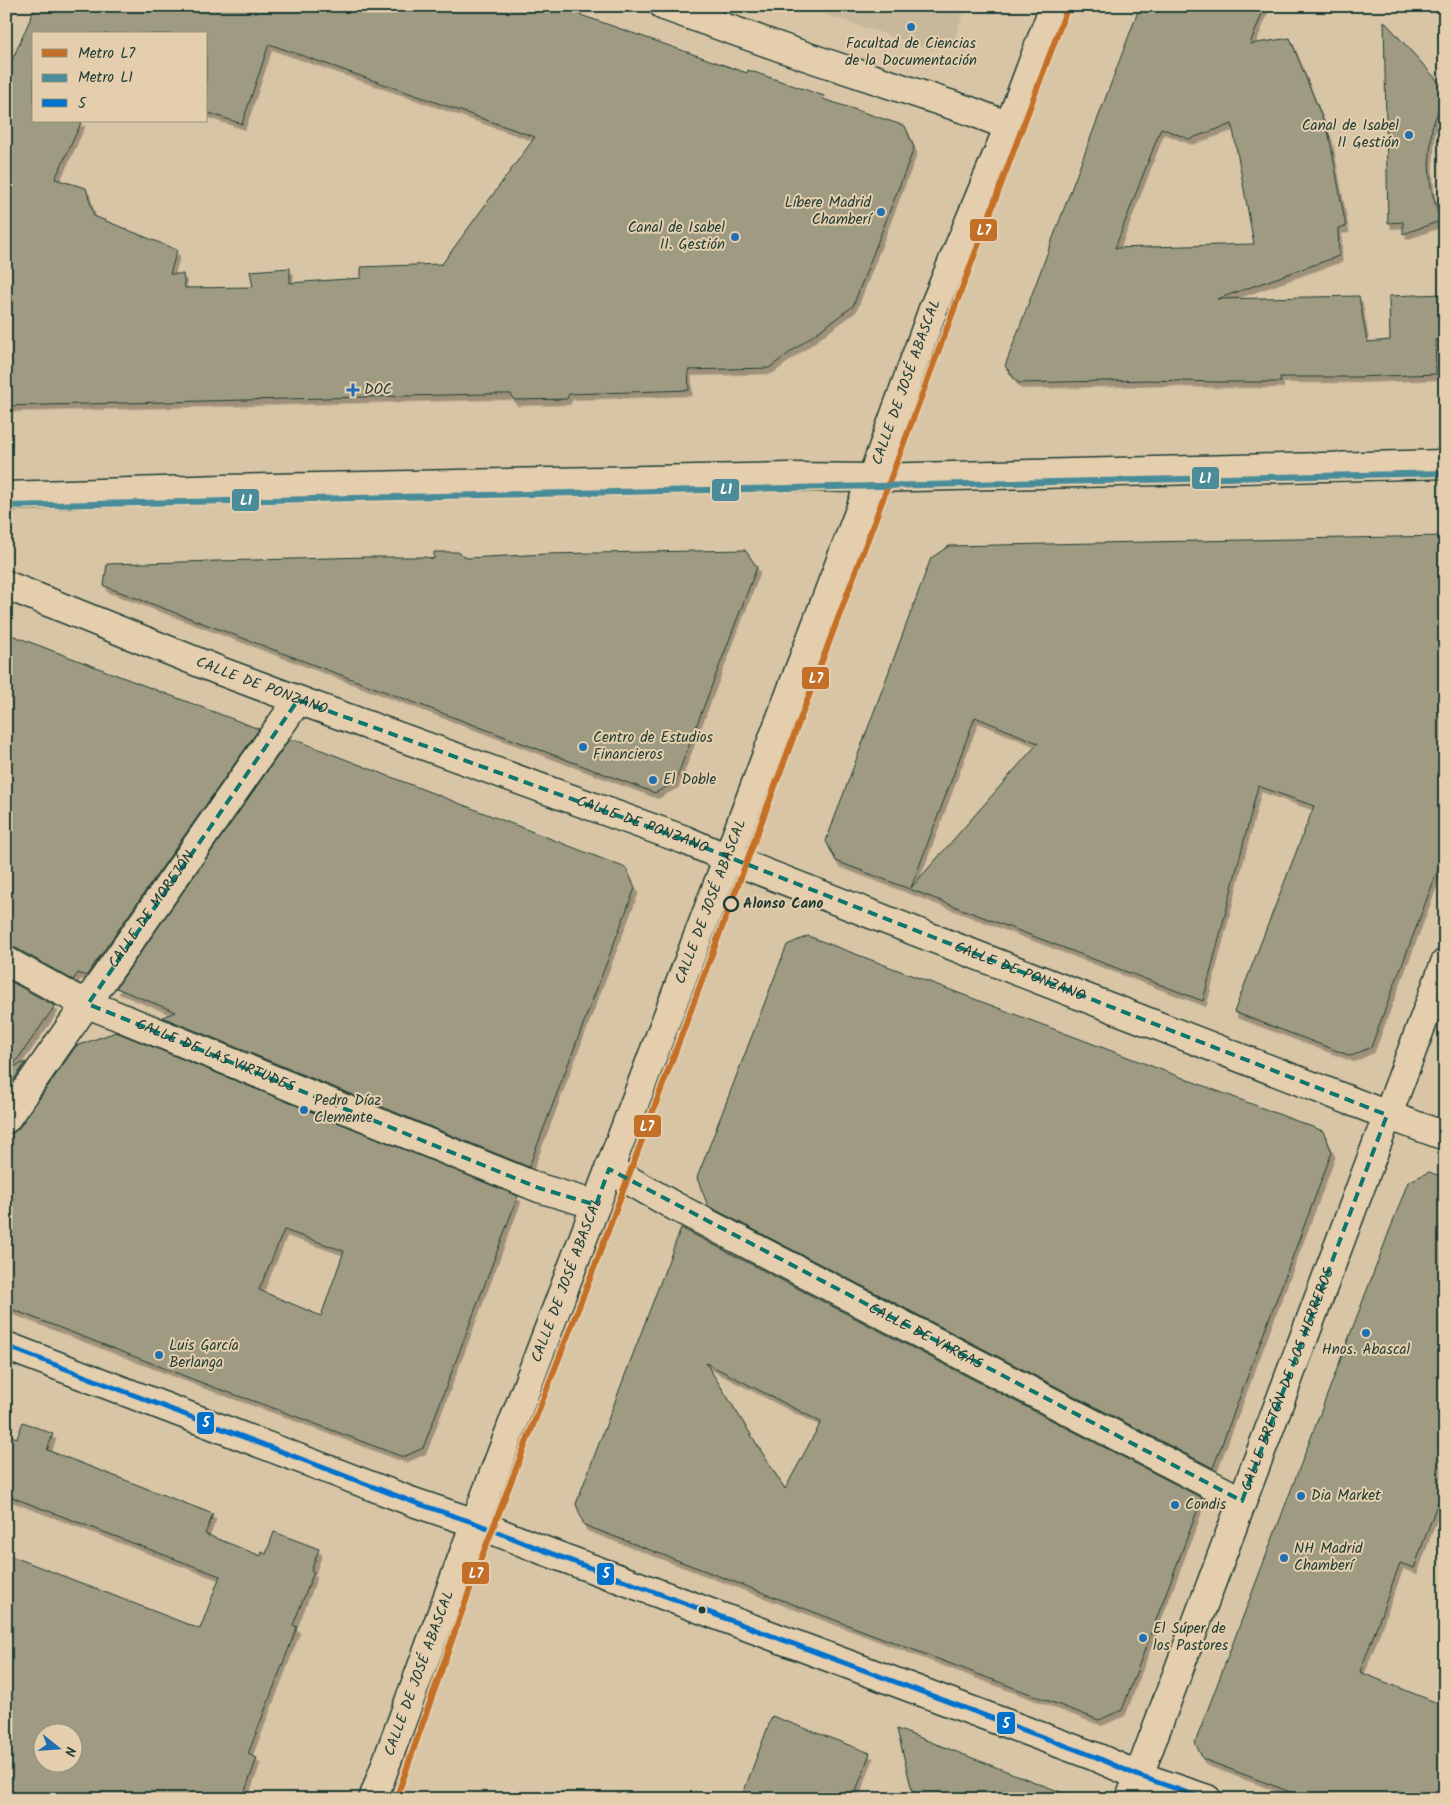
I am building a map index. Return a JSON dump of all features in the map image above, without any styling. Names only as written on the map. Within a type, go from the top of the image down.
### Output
[{"type":"street","points":[[664,6],[1009,126]]},
{"type":"street","name":"CALLE DE JOSÉ ABASCAL","points":[[373,1799],[475,1523],[872,478],[933,309],[1009,126],[1054,6]]},
{"type":"street","points":[[6,496],[789,477],[872,478],[1445,464]]},
{"type":"street","name":"CALLE DE PONZANO","points":[[6,584],[220,671],[685,840],[727,858],[1445,1136]]},
{"type":"street","name":"CALLE DE MOREJÓN","points":[[6,1119],[88,1004],[298,700]]},
{"type":"street","name":"CALLE DE LAS VIRTUDES","points":[[6,960],[88,1004],[539,1188],[596,1204]]},
{"type":"street","name":"CALLE BRETÓN DE LOS HERREROS","points":[[1134,1787],[1445,963]]},
{"type":"street","name":"CALLE DE VARGAS","points":[[609,1169],[685,1211],[1242,1501]]},
{"type":"street","points":[[6,1346],[413,1502],[475,1523],[554,1555],[1096,1757],[1134,1787],[1207,1799]]},
{"type":"highlighted area","points":[[298,700],[685,840],[1387,1115],[1242,1501],[609,1169],[596,1205],[539,1188],[88,1004]]},
{"type":"shaded area","name":"Facultad de Ciencias de la Documentación","points":[[800,6],[966,6],[954,40],[933,50]]},
{"type":"building","points":[[36,6],[555,6],[747,73],[748,70],[824,96],[823,99],[905,126],[914,148],[853,306],[769,368],[688,370],[689,390],[569,394],[567,399],[514,400],[511,394],[486,394],[6,406],[6,74]],"holes":[[[32,32],[208,32],[208,113],[242,124],[269,44],[535,137],[442,264],[361,267],[361,278],[290,283],[290,268],[250,271],[253,287],[185,288],[183,274],[170,274],[177,250],[94,216],[86,188],[55,179],[82,122],[32,122]]]},
{"type":"building","points":[[1140,6],[1265,6],[1250,44],[1290,38],[1329,135],[1346,227],[1338,228],[1339,256],[1217,299],[1359,296],[1367,342],[1390,340],[1389,296],[1445,294],[1445,340],[1435,340],[1436,374],[1280,377],[1281,382],[1148,380],[1018,383],[1005,366]],"holes":[[[1232,124],[1254,244],[1115,248],[1161,128],[1189,139]]]},
{"type":"building","name":"Canal de Isabel II Gestión","points":[[1384,21],[1445,89],[1445,94],[1432,127],[1429,165],[1431,188],[1440,221],[1403,234],[1403,222],[1388,223]]},
{"type":"building","points":[[1445,536],[1445,851],[1371,1047],[1351,1056],[1234,1012],[1314,806],[1258,786],[1203,1001],[836,861],[826,841],[931,558],[949,546]],"holes":[[[975,717],[1038,743],[911,888]]]},
{"type":"building","points":[[745,550],[757,567],[675,782],[655,793],[104,586],[107,564],[367,557],[425,557],[434,559],[434,552],[458,552],[467,558],[546,554]]},
{"type":"building","points":[[6,633],[259,729],[86,976],[78,973],[73,980],[14,947],[6,945]]},
{"type":"building","points":[[293,739],[626,868],[635,888],[529,1167],[162,1017],[176,1012],[116,988],[289,740]]},
{"type":"building","points":[[808,936],[1323,1131],[1332,1152],[1213,1468],[708,1206],[697,1178],[787,945]]},
{"type":"building","points":[[6,979],[55,1006],[12,1067],[26,1062],[6,1091]]},
{"type":"building","points":[[116,1032],[518,1196],[423,1448],[403,1457],[213,1387],[6,1307],[6,1134],[13,1133],[19,1128],[76,1046]],"holes":[[[284,1230],[344,1251],[321,1316],[259,1290]]]},
{"type":"building","points":[[1429,1172],[1445,1178],[1445,1482],[1414,1568],[1400,1563],[1360,1672],[1445,1706],[1445,1799],[1309,1799],[1203,1759],[1195,1743],[1408,1182]]},
{"type":"building","points":[[681,1228],[1202,1498],[1122,1710],[1099,1720],[584,1525],[576,1504]],"holes":[[[706,1363],[821,1422],[785,1489]]]},
{"type":"building","points":[[23,1422],[53,1434],[47,1450],[213,1514],[205,1534],[261,1556],[262,1552],[266,1554],[274,1532],[319,1549],[311,1571],[314,1572],[293,1625],[297,1627],[248,1754],[257,1758],[242,1799],[32,1799],[6,1789],[6,1554],[200,1629],[220,1576],[6,1495],[6,1434],[17,1438]]},
{"type":"building","points":[[772,1716],[870,1753],[853,1799],[741,1799]]},
{"type":"building","points":[[897,1729],[1071,1796],[1071,1799],[914,1799]]},
{"type":"metro line","name":"L7","points":[[396,1799],[477,1569],[594,1268],[1068,6]]},
{"type":"metro line","name":"L1","points":[[6,506],[1445,473]]},
{"type":"transit line","name":"5","points":[[6,1346],[413,1502],[475,1523],[545,1551],[1096,1757],[1139,1776],[1206,1799]]},
{"type":"place","name":"Facultad de Ciencias de la Documentación","points":[[911,27]]},
{"type":"place","name":"Canal de Isabel II Gestión","points":[[1409,135]]},
{"type":"place","name":"Líbere Madrid Chamberí","points":[[881,212]]},
{"type":"place","name":"Canal de Isabel II. Gestión","points":[[735,237]]},
{"type":"place","name":"DOC","points":[[353,390]]},
{"type":"place","name":"Centro de Estudios Financieros","points":[[583,747]]},
{"type":"place","name":"El Doble","points":[[653,780]]},
{"type":"place","name":"Alonso Cano","points":[[731,904]]},
{"type":"place","name":"Pedro Díaz Clemente","points":[[304,1110]]},
{"type":"place","name":"Hnos. Abascal","points":[[1366,1333]]},
{"type":"place","name":"Luis García Berlanga","points":[[159,1355]]},
{"type":"place","name":"Dia Market","points":[[1301,1496]]},
{"type":"place","name":"Condis","points":[[1175,1505]]},
{"type":"place","name":"NH Madrid Chamberí","points":[[1284,1558]]},
{"type":"place","name":"El Súper de los Pastores","points":[[1143,1638]]}]
